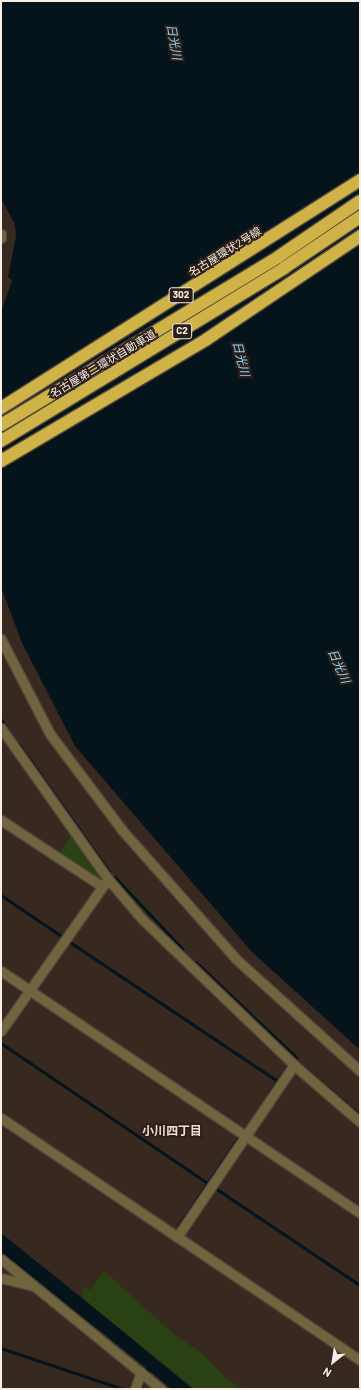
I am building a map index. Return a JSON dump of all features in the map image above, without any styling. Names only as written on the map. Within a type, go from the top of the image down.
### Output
[{"type":"highway","name":"名古屋環状2号線","points":[[1,408],[360,180]]},
{"type":"highway","name":"名古屋第二環状自動車道","points":[[1,425],[278,257],[360,201]]},
{"type":"highway","name":"名古屋第二環状自動車道","points":[[1,441],[284,268],[360,217]]},
{"type":"highway","points":[[1,461],[207,340],[360,236]]},
{"type":"street","points":[[1,639],[50,734],[122,830],[236,959],[360,1071]]},
{"type":"street","points":[[1,728],[108,879],[142,919],[294,1065],[360,1122]]},
{"type":"street","points":[[1,820],[100,885]]},
{"type":"street","points":[[1,1031],[100,885],[108,879]]},
{"type":"street","points":[[1,971],[360,1213]]},
{"type":"street","points":[[178,1237],[294,1065]]},
{"type":"street","points":[[1,1118],[360,1360]]},
{"type":"street","points":[[1,1260],[161,1389]]},
{"type":"street","points":[[1,1278],[34,1286]]},
{"type":"street","points":[[135,1389],[140,1372]]},
{"type":"green space","points":[[71,836],[100,876],[96,878],[59,854]]},
{"type":"green space","points":[[104,1271],[176,1336],[202,1353],[229,1381],[246,1389],[195,1389],[82,1298],[84,1286],[90,1290]]},
{"type":"water","name":"日光川","points":[[1,1],[360,1],[360,1050],[252,952],[75,746],[22,643],[1,587],[1,312],[12,280],[8,277],[16,236],[15,225],[1,198]]},
{"type":"water","points":[[1,1233],[193,1389],[171,1389],[151,1372],[142,1389],[138,1389],[145,1367],[1,1252]]},
{"type":"waterway","points":[[1,719],[13,737]]},
{"type":"waterway","points":[[19,744],[109,871]]},
{"type":"waterway","points":[[115,877],[183,949]]},
{"type":"waterway","points":[[1,895],[60,935]]},
{"type":"waterway","points":[[70,942],[278,1081]]},
{"type":"waterway","points":[[196,962],[297,1058]]},
{"type":"waterway","points":[[1,1043],[208,1183]]},
{"type":"waterway","points":[[269,1093],[287,1067]]},
{"type":"waterway","points":[[305,1068],[360,1115]]},
{"type":"waterway","points":[[178,1227],[238,1138]]},
{"type":"waterway","points":[[214,1187],[360,1285]]},
{"type":"waterway","points":[[1,1348],[123,1389]]},
{"type":"district","name":"小川四丁目","points":[[172,1131]]}]
